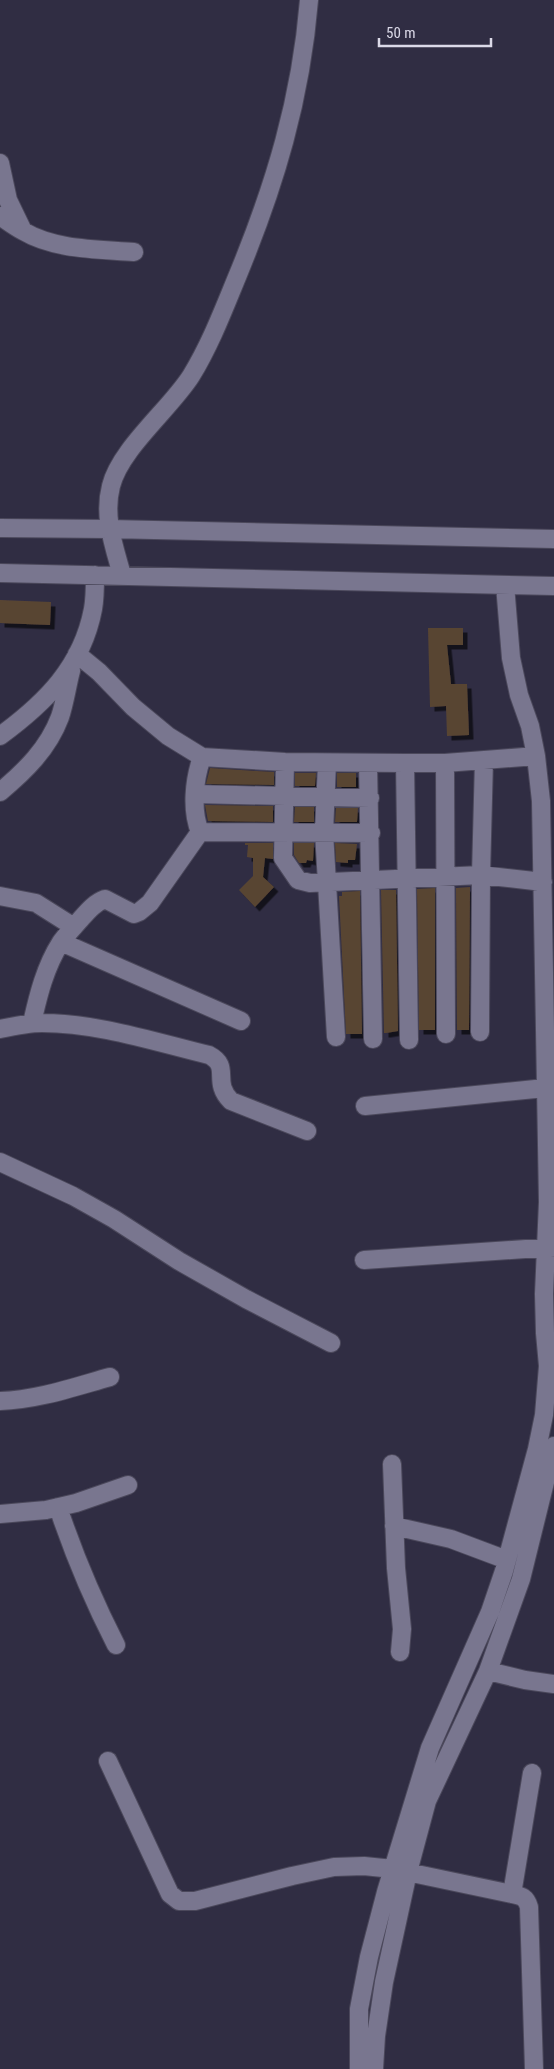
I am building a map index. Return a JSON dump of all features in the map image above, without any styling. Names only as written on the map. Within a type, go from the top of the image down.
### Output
[{"type":"street","points":[[122,575],[109,529],[108,506],[111,484],[123,462],[139,440],[190,377],[215,331],[258,227],[280,162],[299,84],[310,0]]},
{"type":"street","points":[[0,163],[8,200],[23,232]]},
{"type":"street","points":[[0,216],[23,232],[50,242],[77,247],[134,252]]},
{"type":"street","points":[[0,528],[554,540]]},
{"type":"street","points":[[0,573],[554,586]]},
{"type":"street","points":[[0,792],[22,773],[44,748],[60,717],[75,660],[89,627],[93,607],[95,575]]},
{"type":"street","points":[[374,2069],[376,2036],[400,1871],[430,1748],[490,1612],[507,1560],[537,1449],[544,1415],[548,1366],[544,1333],[544,1294],[550,1247],[540,801],[536,756],[530,726],[519,695],[511,658],[506,585]]},
{"type":"street","points":[[0,736],[47,697],[75,660]]},
{"type":"street","points":[[75,660],[99,672],[133,707],[168,736],[202,758],[326,763],[445,763],[536,756]]},
{"type":"street","points":[[200,832],[196,823],[195,794],[196,774],[202,758]]},
{"type":"street","points":[[480,1032],[484,760]]},
{"type":"street","points":[[285,762],[282,831],[283,858],[298,880],[310,883],[481,875],[543,882]]},
{"type":"street","points":[[326,763],[324,832],[336,1037]]},
{"type":"street","points":[[368,763],[371,833],[373,1038]]},
{"type":"street","points":[[405,763],[409,1040]]},
{"type":"street","points":[[445,763],[446,1034]]},
{"type":"street","points":[[195,794],[370,798]]},
{"type":"street","points":[[200,832],[371,833]]},
{"type":"street","points":[[32,1024],[48,967],[61,942],[74,927],[97,902],[105,899],[134,914],[140,912],[150,903],[200,832]]},
{"type":"street","points":[[0,896],[36,903],[74,927]]},
{"type":"street","points":[[61,942],[241,1021]]},
{"type":"street","points":[[0,1028],[32,1024],[61,1024],[97,1029],[209,1055],[217,1059],[221,1066],[221,1084],[224,1093],[231,1101],[307,1131]]},
{"type":"street","points":[[365,1106],[545,1088]]},
{"type":"street","points":[[0,1162],[73,1196],[237,1294],[331,1342]]},
{"type":"street","points":[[364,1260],[550,1247]]},
{"type":"street","points":[[0,1401],[14,1401],[110,1377]]},
{"type":"street","points":[[359,2069],[359,2009],[369,1957],[427,1801],[488,1671],[521,1579],[554,1446]]},
{"type":"street","points":[[392,1464],[394,1526],[402,1629],[400,1652]]},
{"type":"street","points":[[0,1514],[76,1503],[128,1485]]},
{"type":"street","points":[[58,1507],[74,1555],[116,1645]]},
{"type":"street","points":[[394,1526],[450,1539],[507,1560]]},
{"type":"street","points":[[488,1671],[525,1680],[554,1684]]},
{"type":"street","points":[[108,1762],[170,1894],[179,1901],[195,1901],[334,1867],[364,1866],[400,1871],[522,1896],[527,1900],[529,1907],[534,2069]]},
{"type":"street","points":[[512,1894],[532,1773]]},
{"type":"building","points":[[0,600],[51,602],[50,625],[0,623]]},
{"type":"building","points":[[428,628],[463,628],[463,645],[447,645],[451,684],[467,684],[469,735],[447,736],[446,706],[430,707]]},
{"type":"building","points":[[210,768],[274,772],[274,785],[206,784]]},
{"type":"building","points":[[295,773],[316,773],[315,786],[295,786]]},
{"type":"building","points":[[337,773],[356,773],[356,787],[337,787]]},
{"type":"building","points":[[205,805],[273,806],[273,822],[208,821]]},
{"type":"building","points":[[295,807],[314,807],[314,822],[294,822]]},
{"type":"building","points":[[336,808],[358,808],[357,822],[335,822]]},
{"type":"building","points":[[245,843],[273,843],[273,859],[265,858],[263,877],[274,887],[255,907],[239,890],[253,876],[253,858],[247,857],[248,845],[245,845]]},
{"type":"building","points":[[294,843],[314,843],[313,861],[307,860],[306,863],[299,863],[294,855]]},
{"type":"building","points":[[335,843],[357,844],[355,860],[348,860],[348,863],[336,862]]},
{"type":"building","points":[[470,887],[469,1030],[457,1030],[456,888]]},
{"type":"building","points":[[435,888],[435,1030],[419,1030],[417,889]]},
{"type":"building","points":[[381,890],[396,890],[398,1031],[386,1033],[384,1033]]},
{"type":"building","points":[[360,891],[362,1034],[346,1034],[339,896],[342,896],[342,892]]}]
